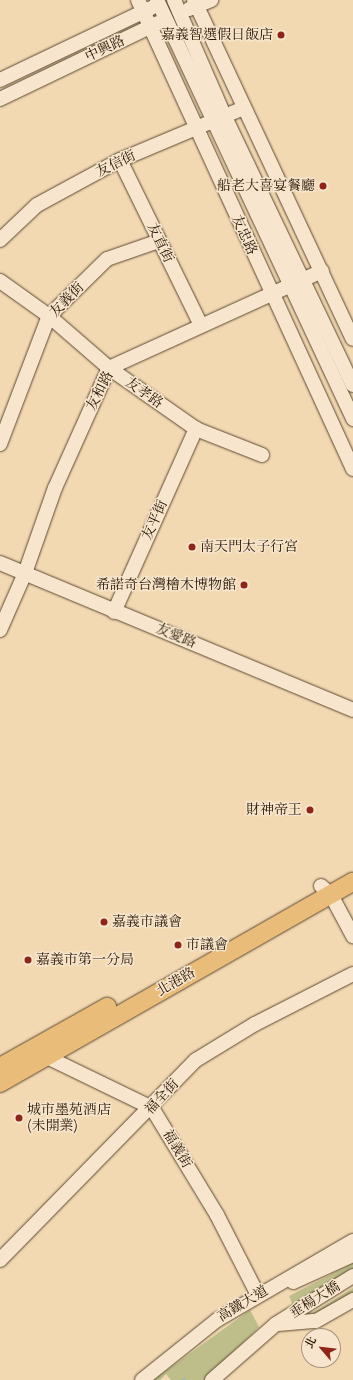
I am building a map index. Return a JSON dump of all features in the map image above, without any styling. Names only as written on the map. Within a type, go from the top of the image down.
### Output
[{"type":"main road","name":"北港路","points":[[0,1083],[326,890],[353,868]]},
{"type":"main road","name":"北港路","points":[[0,1067],[326,890],[353,882]]},
{"type":"street","name":"中興路","points":[[0,99],[166,19],[177,6],[211,0]]},
{"type":"street","name":"中興路","points":[[0,80],[141,6],[161,1]]},
{"type":"street","name":"友忠路","points":[[161,1],[166,19],[211,120],[353,385]]},
{"type":"street","points":[[195,3],[322,270],[353,339]]},
{"type":"street","name":"友忠路","points":[[141,6],[271,295],[353,469]]},
{"type":"street","name":"友忠路","points":[[177,6],[298,283],[353,419]]},
{"type":"street","name":"友信街","points":[[0,240],[37,205],[120,160],[197,130],[211,120],[244,108]]},
{"type":"street","name":"友直街","points":[[120,160],[201,325]]},
{"type":"street","name":"友義街","points":[[0,444],[49,316],[107,259],[159,241]]},
{"type":"street","name":"友和路","points":[[0,630],[25,573],[54,488],[109,368],[201,325],[298,283],[322,270]]},
{"type":"street","name":"友孝路","points":[[0,281],[49,316],[109,368],[196,429],[262,455]]},
{"type":"street","name":"友平街","points":[[114,612],[196,429]]},
{"type":"street","name":"友愛路","points":[[0,563],[114,612],[353,710]]},
{"type":"street","points":[[326,890],[353,936]]},
{"type":"street","name":"福全街","points":[[0,1260],[152,1108],[196,1060],[255,1024],[353,974]]},
{"type":"street","points":[[45,1056],[152,1108]]},
{"type":"street","name":"福義街","points":[[152,1108],[217,1215],[258,1295]]},
{"type":"street","name":"高鐵大道","points":[[142,1380],[200,1332],[258,1295],[353,1241]]},
{"type":"street","points":[[318,1269],[353,1248]]},
{"type":"street","name":"垂楊大橋","points":[[258,1295],[353,1255]]},
{"type":"street","name":"垂楊大橋","points":[[276,1324],[328,1296],[353,1276]]},
{"type":"street","points":[[328,1296],[353,1284]]},
{"type":"street","points":[[212,1380],[276,1324],[316,1321],[353,1300]]},
{"type":"green space","points":[[353,1263],[353,1272],[295,1310],[289,1296]]},
{"type":"green space","points":[[353,1288],[353,1296],[313,1319],[311,1314]]},
{"type":"green space","points":[[250,1310],[259,1327],[206,1380],[171,1380],[166,1374],[160,1380],[153,1380]]},
{"type":"place","name":"嘉義智選假日飯店","points":[[281,35]]},
{"type":"place","name":"船老大喜宴餐廳","points":[[323,186]]},
{"type":"place","name":"南天門太子行宮","points":[[192,547]]},
{"type":"place","name":"希諾奇台灣檜木博物館","points":[[244,585]]},
{"type":"place","name":"財神帝王","points":[[310,810]]},
{"type":"place","name":"嘉義市議會","points":[[104,922]]},
{"type":"place","name":"市議會","points":[[178,945]]},
{"type":"place","name":"嘉義市第一分局","points":[[28,960]]},
{"type":"place","name":"城市墨苑酒店 (未開業)","points":[[19,1118]]}]
